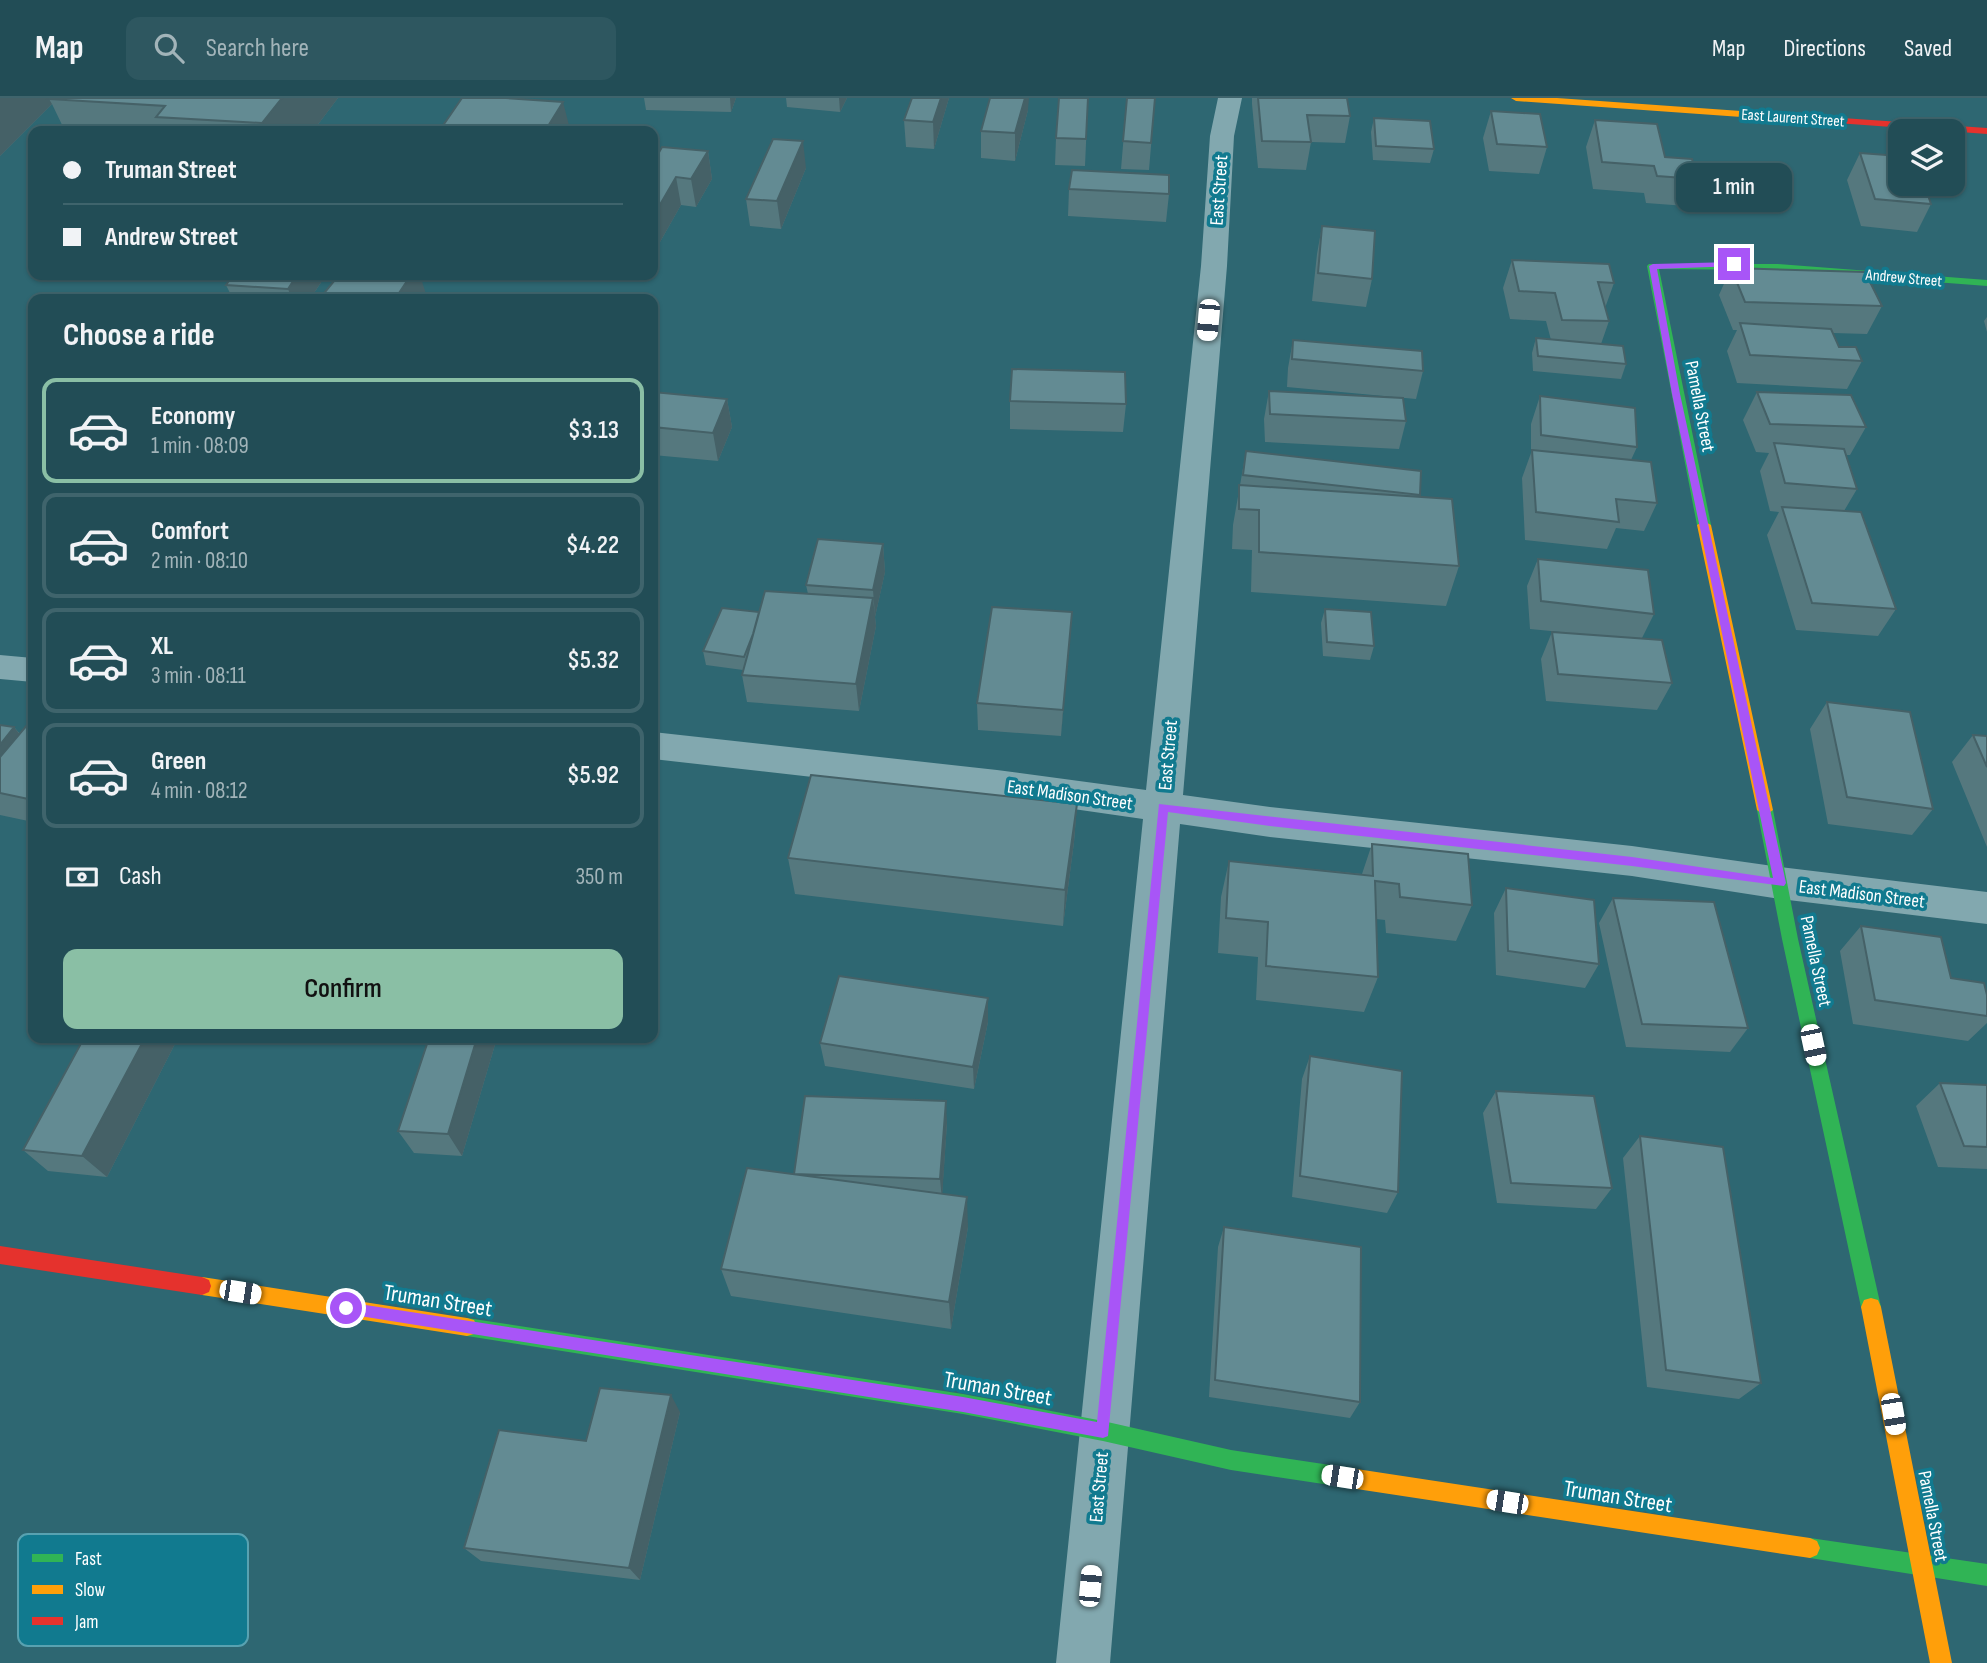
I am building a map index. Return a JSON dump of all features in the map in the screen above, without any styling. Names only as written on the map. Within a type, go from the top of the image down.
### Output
[{"type":"street","name":"East Street","points":[[1083,1663],[1213,266],[1222,136],[1230,98]]},
{"type":"street","name":"East Laurent Street","points":[[1516,98],[1987,131]]},
{"type":"street","name":"Andrew Street","points":[[1653,266],[1709,263],[1987,283]]},
{"type":"street","name":"Pamella Street","points":[[1653,266],[1676,394],[1790,939],[1889,1388],[1941,1663]]},
{"type":"street","points":[[0,667],[28,670]]},
{"type":"street","name":"East Madison Street","points":[[658,746],[997,784],[1270,822],[1632,861],[1780,883],[1987,908]]},
{"type":"street","name":"Truman Street","points":[[0,1255],[963,1404],[1103,1431],[1231,1460],[1987,1575]]},
{"type":"building","points":[[282,98],[262,123],[156,117],[165,106],[49,99]]},
{"type":"building","points":[[462,98],[563,102],[548,126],[443,126]]},
{"type":"building","points":[[912,98],[941,98],[933,122],[904,120]]},
{"type":"building","points":[[990,98],[1025,98],[1015,133],[981,131]]},
{"type":"building","points":[[1059,98],[1088,98],[1086,139],[1056,138]]},
{"type":"building","points":[[1127,98],[1155,98],[1151,143],[1123,141]]},
{"type":"building","points":[[1258,98],[1347,98],[1350,116],[1307,115],[1311,142],[1262,141]]},
{"type":"building","points":[[1491,111],[1540,114],[1547,147],[1497,144]]},
{"type":"building","points":[[1374,118],[1430,121],[1434,149],[1376,146]]},
{"type":"building","points":[[1595,120],[1657,124],[1665,157],[1692,159],[1697,179],[1657,176],[1654,166],[1602,162]]},
{"type":"building","points":[[773,139],[803,141],[777,201],[746,199]]},
{"type":"building","points":[[662,147],[708,151],[691,179],[676,177],[658,208],[658,154]]},
{"type":"building","points":[[1860,153],[1888,155],[1888,196],[1928,196],[1931,204],[1875,199]]},
{"type":"building","points":[[1072,170],[1169,175],[1169,194],[1069,189]]},
{"type":"building","points":[[1322,226],[1375,231],[1372,279],[1318,273]]},
{"type":"building","points":[[1512,260],[1609,264],[1614,283],[1598,282],[1609,321],[1562,320],[1555,293],[1519,291]]},
{"type":"building","points":[[1731,268],[1865,272],[1882,306],[1745,302]]},
{"type":"building","points":[[230,280],[294,280],[288,289],[226,285]]},
{"type":"building","points":[[335,280],[408,280],[398,294],[323,294]]},
{"type":"building","points":[[1740,323],[1831,329],[1839,347],[1856,347],[1862,361],[1750,355]]},
{"type":"building","points":[[1536,338],[1623,346],[1626,364],[1538,356]]},
{"type":"building","points":[[1293,340],[1422,351],[1423,371],[1292,359]]},
{"type":"building","points":[[1012,369],[1125,372],[1126,404],[1010,401]]},
{"type":"building","points":[[1269,391],[1403,398],[1406,421],[1270,414]]},
{"type":"building","points":[[658,392],[727,399],[713,433],[658,428]]},
{"type":"building","points":[[1757,392],[1851,395],[1866,427],[1770,424]]},
{"type":"building","points":[[1540,396],[1635,408],[1637,447],[1541,435]]},
{"type":"building","points":[[1774,443],[1844,449],[1857,489],[1785,483]]},
{"type":"building","points":[[1532,450],[1651,462],[1657,503],[1616,499],[1619,522],[1536,512]]},
{"type":"building","points":[[1246,451],[1421,471],[1420,495],[1243,475]]},
{"type":"building","points":[[1239,485],[1452,499],[1459,566],[1259,552],[1259,510],[1239,509]]},
{"type":"building","points":[[1782,507],[1861,512],[1896,609],[1812,603]]},
{"type":"building","points":[[818,539],[883,544],[873,590],[806,585]]},
{"type":"building","points":[[1538,559],[1648,570],[1654,614],[1541,601]]},
{"type":"building","points":[[765,591],[873,598],[856,684],[742,675]]},
{"type":"building","points":[[992,607],[1072,612],[1063,710],[977,703]]},
{"type":"building","points":[[722,608],[759,612],[744,657],[703,651]]},
{"type":"building","points":[[1325,609],[1371,612],[1374,646],[1327,642]]},
{"type":"building","points":[[1552,632],[1662,640],[1672,683],[1558,674]]},
{"type":"building","points":[[1827,702],[1910,712],[1933,809],[1847,797]]},
{"type":"building","points":[[28,724],[28,799],[0,793],[0,757]]},
{"type":"building","points":[[0,725],[14,727],[0,745]]},
{"type":"building","points":[[1973,735],[1987,736],[1987,767]]},
{"type":"building","points":[[811,775],[1077,804],[1065,890],[788,858]]},
{"type":"building","points":[[1372,844],[1468,854],[1472,905],[1400,897],[1399,884],[1375,881],[1378,977],[1266,966],[1268,922],[1226,918],[1229,861],[1373,876]]},
{"type":"building","points":[[1506,888],[1594,900],[1599,964],[1508,951]]},
{"type":"building","points":[[1613,898],[1714,902],[1748,1028],[1642,1024]]},
{"type":"building","points":[[1861,926],[1941,937],[1951,978],[1984,983],[1987,1016],[1875,1000]]},
{"type":"building","points":[[839,976],[988,998],[973,1067],[820,1043]]},
{"type":"building","points":[[81,1043],[142,1043],[82,1156],[23,1150]]},
{"type":"building","points":[[427,1043],[475,1043],[448,1134],[398,1131]]},
{"type":"building","points":[[1310,1056],[1402,1071],[1398,1192],[1300,1176]]},
{"type":"building","points":[[1940,1083],[1987,1085],[1987,1147],[1964,1146]]},
{"type":"building","points":[[1496,1091],[1594,1096],[1612,1188],[1511,1183]]},
{"type":"building","points":[[805,1096],[946,1101],[940,1179],[794,1174]]},
{"type":"building","points":[[1640,1136],[1723,1147],[1761,1383],[1666,1370]]},
{"type":"building","points":[[747,1168],[967,1197],[949,1302],[721,1269]]},
{"type":"building","points":[[1224,1227],[1361,1247],[1360,1402],[1215,1380]]},
{"type":"building","points":[[600,1388],[671,1395],[629,1568],[464,1548],[499,1430],[586,1441]]},
{"type":"traffic: fast","points":[[1704,525],[1653,266],[1778,267],[1987,283]]},
{"type":"traffic: fast","points":[[1765,810],[1790,939],[1871,1307]]},
{"type":"traffic: fast","points":[[467,1327],[963,1404],[1103,1431],[1231,1460],[1350,1478]]},
{"type":"traffic: fast","points":[[1810,1548],[1987,1575]]},
{"type":"traffic: slow","points":[[1516,98],[1799,118]]},
{"type":"traffic: slow","points":[[1704,525],[1765,810]]},
{"type":"traffic: slow","points":[[202,1286],[467,1327]]},
{"type":"traffic: slow","points":[[1871,1307],[1941,1663]]},
{"type":"traffic: slow","points":[[1350,1478],[1810,1548]]},
{"type":"traffic: jam","points":[[1799,118],[1987,131]]},
{"type":"traffic: jam","points":[[0,1255],[202,1286]]},
{"type":"route","points":[[346,1308],[963,1404],[1103,1431],[1163,807],[1270,822],[1632,861],[1780,883],[1676,394],[1653,266],[1734,264]]}]
